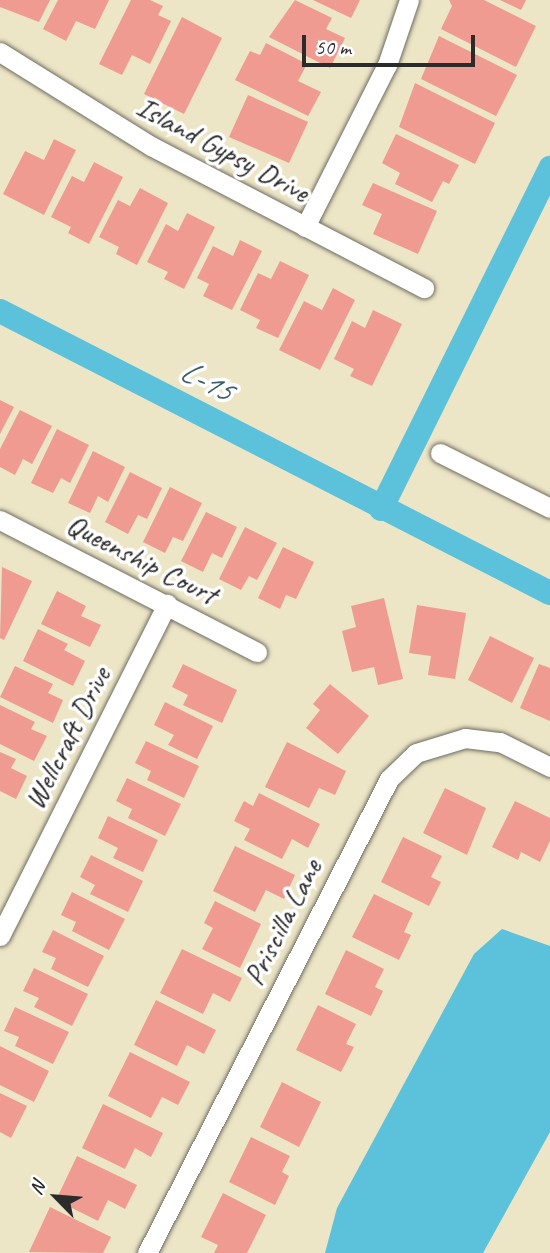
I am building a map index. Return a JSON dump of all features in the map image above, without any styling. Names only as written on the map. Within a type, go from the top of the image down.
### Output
[{"type":"street","points":[[306,227],[387,65],[409,0]]},
{"type":"street","name":"Island Gypsy Drive","points":[[0,52],[152,146],[425,288]]},
{"type":"street","points":[[440,453],[550,508]]},
{"type":"street","name":"Queenship Court","points":[[0,520],[257,652]]},
{"type":"street","name":"Wellcraft Drive","points":[[0,936],[167,604]]},
{"type":"street","name":"Priscilla Lane","points":[[147,1253],[388,779],[416,754],[465,738],[500,742],[550,767]]},
{"type":"water","points":[[502,929],[550,946],[550,1132],[483,1253],[325,1253],[337,1208],[474,954]]},
{"type":"building","points":[[0,0],[50,0],[39,22],[0,7]]},
{"type":"building","points":[[58,0],[109,0],[95,29],[76,21],[66,41],[43,29]]},
{"type":"building","points":[[131,0],[150,0],[163,6],[158,15],[171,21],[150,64],[132,55],[122,75],[99,64]]},
{"type":"building","points":[[295,0],[332,18],[326,29],[345,38],[330,68],[269,37]]},
{"type":"building","points":[[313,0],[360,0],[351,18]]},
{"type":"building","points":[[449,0],[484,0],[536,26],[516,67],[441,29],[452,6]]},
{"type":"building","points":[[500,0],[526,0],[521,10]]},
{"type":"building","points":[[182,17],[222,38],[184,114],[144,94]]},
{"type":"building","points":[[439,36],[517,75],[496,116],[421,79]]},
{"type":"building","points":[[266,43],[307,64],[298,81],[321,92],[308,116],[235,80],[250,51],[260,55]]},
{"type":"building","points":[[415,83],[495,123],[475,164],[399,127]]},
{"type":"building","points":[[248,95],[308,122],[289,163],[229,137]]},
{"type":"building","points":[[396,134],[459,165],[449,184],[443,181],[432,202],[395,184],[400,173],[382,163]]},
{"type":"building","points":[[54,139],[76,150],[44,215],[3,194],[25,151],[44,160]]},
{"type":"building","points":[[94,162],[123,177],[89,244],[68,233],[71,227],[51,217],[72,176],[84,182]]},
{"type":"building","points":[[373,183],[437,211],[418,254],[373,234],[382,214],[362,205]]},
{"type":"building","points":[[140,188],[168,203],[137,265],[116,254],[119,247],[99,237],[118,200],[130,206]]},
{"type":"building","points":[[187,213],[215,227],[184,289],[164,279],[168,272],[147,262],[166,224],[178,231]]},
{"type":"building","points":[[240,240],[262,251],[232,310],[203,296],[209,284],[197,278],[213,246],[233,256]]},
{"type":"building","points":[[280,261],[309,275],[278,338],[256,328],[260,320],[240,310],[258,273],[271,279]]},
{"type":"building","points":[[333,288],[355,300],[320,370],[279,350],[304,301],[322,310]]},
{"type":"building","points":[[373,310],[402,324],[372,386],[350,376],[354,369],[334,359],[352,321],[365,328]]},
{"type":"building","points":[[0,400],[14,407],[0,434]]},
{"type":"building","points":[[20,410],[52,426],[32,464],[23,459],[15,475],[0,467],[0,449]]},
{"type":"building","points":[[57,429],[89,445],[70,483],[61,478],[53,493],[31,483]]},
{"type":"building","points":[[93,451],[125,467],[108,502],[98,496],[90,513],[68,503]]},
{"type":"building","points":[[130,472],[162,488],[147,519],[138,515],[128,534],[105,522]]},
{"type":"building","points":[[170,487],[202,503],[183,541],[173,537],[165,553],[143,542]]},
{"type":"building","points":[[206,512],[237,527],[222,558],[212,553],[203,572],[181,561]]},
{"type":"building","points":[[245,527],[277,543],[257,580],[249,576],[241,590],[219,579]]},
{"type":"building","points":[[283,547],[314,562],[296,599],[286,595],[280,609],[258,598]]},
{"type":"building","points":[[2,567],[32,581],[4,640],[0,638]]},
{"type":"building","points":[[57,591],[86,606],[81,616],[101,625],[90,647],[41,624]]},
{"type":"building","points":[[384,598],[403,679],[378,685],[374,667],[352,672],[342,631],[356,627],[351,606]]},
{"type":"building","points":[[417,605],[466,613],[455,679],[428,675],[431,656],[409,653]]},
{"type":"building","points":[[38,629],[68,644],[64,650],[85,661],[73,686],[23,661]]},
{"type":"building","points":[[490,636],[534,658],[512,703],[468,680]]},
{"type":"building","points":[[183,664],[237,690],[222,723],[183,705],[188,695],[172,687]]},
{"type":"building","points":[[539,664],[550,668],[550,721],[520,708]]},
{"type":"building","points":[[15,666],[53,684],[48,693],[63,700],[53,723],[0,697]]},
{"type":"building","points":[[330,684],[369,716],[338,754],[306,728],[320,710],[313,704]]},
{"type":"building","points":[[165,702],[213,726],[197,759],[168,745],[174,735],[154,725]]},
{"type":"building","points":[[0,705],[35,722],[31,729],[47,736],[34,761],[0,744]]},
{"type":"building","points":[[146,741],[199,766],[184,798],[147,780],[151,771],[135,763]]},
{"type":"building","points":[[287,742],[346,771],[335,795],[319,788],[309,808],[265,787]]},
{"type":"building","points":[[0,752],[16,759],[11,768],[27,776],[16,799],[0,791]]},
{"type":"building","points":[[127,778],[181,804],[165,836],[128,818],[132,809],[116,801]]},
{"type":"building","points":[[445,788],[486,808],[467,855],[423,833]]},
{"type":"building","points":[[259,793],[320,824],[308,848],[292,839],[282,859],[244,840],[250,829],[234,821],[244,801],[253,806]]},
{"type":"building","points":[[515,801],[550,818],[550,841],[540,862],[521,852],[518,860],[492,847]]},
{"type":"building","points":[[108,816],[158,840],[143,872],[113,858],[118,848],[98,838]]},
{"type":"building","points":[[403,837],[442,856],[431,877],[441,882],[429,906],[381,882]]},
{"type":"building","points":[[235,846],[295,875],[284,899],[266,890],[255,912],[213,891]]},
{"type":"building","points":[[91,855],[143,881],[128,912],[90,894],[95,885],[80,877]]},
{"type":"building","points":[[72,892],[125,919],[109,950],[72,931],[76,922],[61,915]]},
{"type":"building","points":[[374,894],[413,913],[404,932],[411,935],[399,960],[352,937]]},
{"type":"building","points":[[215,901],[261,924],[240,968],[202,949],[213,928],[204,923]]},
{"type":"building","points":[[53,930],[104,956],[88,987],[51,969],[56,958],[42,952]]},
{"type":"building","points":[[182,949],[242,978],[230,1002],[213,993],[203,1014],[160,993]]},
{"type":"building","points":[[346,950],[384,969],[375,987],[383,991],[371,1016],[325,994]]},
{"type":"building","points":[[34,968],[88,994],[72,1026],[34,1007],[39,998],[23,991]]},
{"type":"building","points":[[156,1000],[216,1030],[204,1054],[187,1045],[177,1066],[134,1045]]},
{"type":"building","points":[[318,1005],[356,1024],[346,1044],[354,1047],[341,1072],[296,1050]]},
{"type":"building","points":[[15,1007],[69,1032],[53,1064],[15,1046],[19,1037],[4,1031]]},
{"type":"building","points":[[0,1046],[49,1071],[34,1102],[0,1085]]},
{"type":"building","points":[[130,1052],[190,1082],[178,1105],[162,1097],[151,1118],[108,1096]]},
{"type":"building","points":[[282,1082],[321,1102],[299,1147],[260,1127]]},
{"type":"building","points":[[0,1093],[27,1106],[11,1138],[0,1132]]},
{"type":"building","points":[[103,1104],[163,1133],[151,1157],[135,1148],[125,1169],[82,1148]]},
{"type":"building","points":[[251,1137],[290,1156],[282,1172],[289,1176],[275,1205],[229,1182]]},
{"type":"building","points":[[77,1156],[137,1185],[125,1209],[108,1200],[98,1221],[56,1200]]},
{"type":"building","points":[[223,1193],[266,1215],[247,1253],[214,1253],[218,1245],[201,1237]]},
{"type":"building","points":[[50,1207],[111,1237],[103,1253],[29,1252]]},
{"type":"waterway","name":"L-15","points":[[381,509],[550,168]]},
{"type":"waterway","name":"L-15","points":[[0,311],[550,593]]}]
